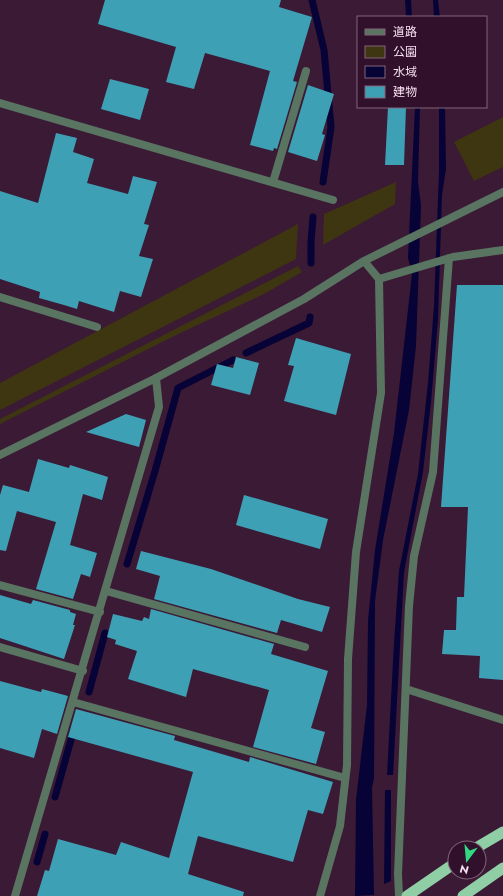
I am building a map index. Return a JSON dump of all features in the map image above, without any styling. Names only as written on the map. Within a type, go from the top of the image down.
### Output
[{"type":"highway","points":[[487,841],[503,832]]},
{"type":"highway","points":[[407,896],[447,868]]},
{"type":"highway","points":[[463,896],[503,868]]},
{"type":"street","points":[[273,182],[306,71]]},
{"type":"street","points":[[0,103],[333,200]]},
{"type":"street","points":[[0,454],[156,378],[304,299],[364,261],[503,192]]},
{"type":"street","points":[[379,279],[450,258],[503,250]]},
{"type":"street","points":[[399,896],[398,874],[409,606],[414,556],[433,472],[450,258]]},
{"type":"street","points":[[320,896],[340,826],[345,778],[348,659],[356,552],[381,393],[379,279],[364,261]]},
{"type":"street","points":[[0,297],[97,327]]},
{"type":"street","points":[[15,896],[83,671],[159,407],[156,378]]},
{"type":"street","points":[[0,585],[100,612]]},
{"type":"street","points":[[106,591],[305,647]]},
{"type":"street","points":[[0,647],[83,671]]},
{"type":"street","points":[[406,689],[503,720]]},
{"type":"street","points":[[73,702],[345,778]]},
{"type":"green space","points":[[503,117],[503,167],[474,181],[454,142]]},
{"type":"green space","points":[[396,182],[395,204],[323,245],[324,214]]},
{"type":"green space","points":[[298,224],[296,259],[0,410],[0,383]]},
{"type":"green space","points":[[298,266],[302,272],[264,294],[172,337],[0,424],[0,419]]},
{"type":"water","points":[[405,0],[411,0],[412,16],[406,16]]},
{"type":"water","points":[[433,0],[438,0],[440,16],[434,16]]},
{"type":"water","points":[[415,108],[420,108],[418,181],[421,206],[416,346],[409,410],[383,540],[375,601],[374,778],[372,788],[374,895],[355,896],[356,800],[367,705],[368,620],[375,550],[394,433],[412,274],[408,258]]},
{"type":"water","points":[[439,108],[445,108],[446,169],[442,195],[438,319],[431,402],[423,472],[404,572],[393,775],[387,775],[399,571],[418,474],[428,383],[434,306],[439,171]]},
{"type":"water","points":[[385,790],[391,790],[391,881],[384,884]]},
{"type":"building","points":[[105,0],[281,0],[279,7],[312,17],[293,81],[297,82],[277,149],[274,148],[273,151],[250,145],[270,71],[205,53],[194,89],[166,82],[176,47],[98,24]]},
{"type":"building","points":[[110,79],[149,89],[140,120],[101,109]]},
{"type":"building","points":[[308,85],[334,94],[322,134],[325,135],[317,161],[288,152]]},
{"type":"building","points":[[388,108],[406,108],[404,165],[385,165]]},
{"type":"building","points":[[56,133],[77,138],[73,152],[94,159],[87,183],[128,194],[133,176],[157,182],[144,224],[149,225],[139,256],[153,259],[141,297],[120,291],[114,312],[79,301],[77,309],[39,298],[40,292],[0,279],[0,191],[38,203]]},
{"type":"building","points":[[457,285],[503,285],[503,680],[479,678],[480,656],[442,654],[444,630],[456,630],[457,597],[464,597],[468,507],[441,507]]},
{"type":"building","points":[[296,338],[351,354],[336,415],[284,401],[294,366],[288,365]]},
{"type":"building","points":[[236,357],[259,363],[250,395],[211,385],[217,364],[233,368]]},
{"type":"building","points":[[126,414],[146,420],[139,447],[86,432]]},
{"type":"building","points":[[38,459],[69,468],[70,465],[108,477],[102,500],[83,494],[70,545],[97,553],[90,577],[81,574],[73,599],[36,589],[56,522],[17,511],[6,551],[0,550],[0,495],[3,485],[29,492]]},
{"type":"building","points":[[244,495],[328,519],[320,549],[236,525]]},
{"type":"building","points":[[141,551],[211,569],[298,599],[330,607],[322,632],[281,620],[277,633],[154,599],[160,576],[136,569]]},
{"type":"building","points":[[0,595],[31,604],[33,600],[70,610],[70,612],[76,614],[73,625],[75,625],[64,659],[0,638]]},
{"type":"building","points":[[151,609],[274,644],[271,654],[328,671],[311,728],[325,732],[316,764],[253,747],[269,690],[193,669],[186,697],[128,679],[137,651],[115,644],[116,640],[107,637],[113,614],[142,621],[144,617],[149,619]]},
{"type":"building","points":[[0,681],[41,692],[42,689],[68,696],[57,734],[42,729],[34,758],[0,748]]},
{"type":"building","points":[[76,709],[175,736],[174,740],[249,762],[250,757],[333,782],[323,814],[308,810],[293,862],[198,836],[188,874],[244,892],[243,896],[37,896],[45,870],[49,871],[58,839],[116,855],[121,842],[169,858],[193,772],[68,737]]},
{"type":"waterway","points":[[312,0],[324,50],[331,127],[323,182]]},
{"type":"waterway","points":[[311,263],[313,217]]},
{"type":"waterway","points":[[246,353],[309,323],[310,317]]},
{"type":"waterway","points":[[127,564],[178,388],[233,360]]},
{"type":"waterway","points":[[89,692],[105,633]]},
{"type":"waterway","points":[[55,797],[74,729]]},
{"type":"waterway","points":[[37,862],[45,834]]}]
